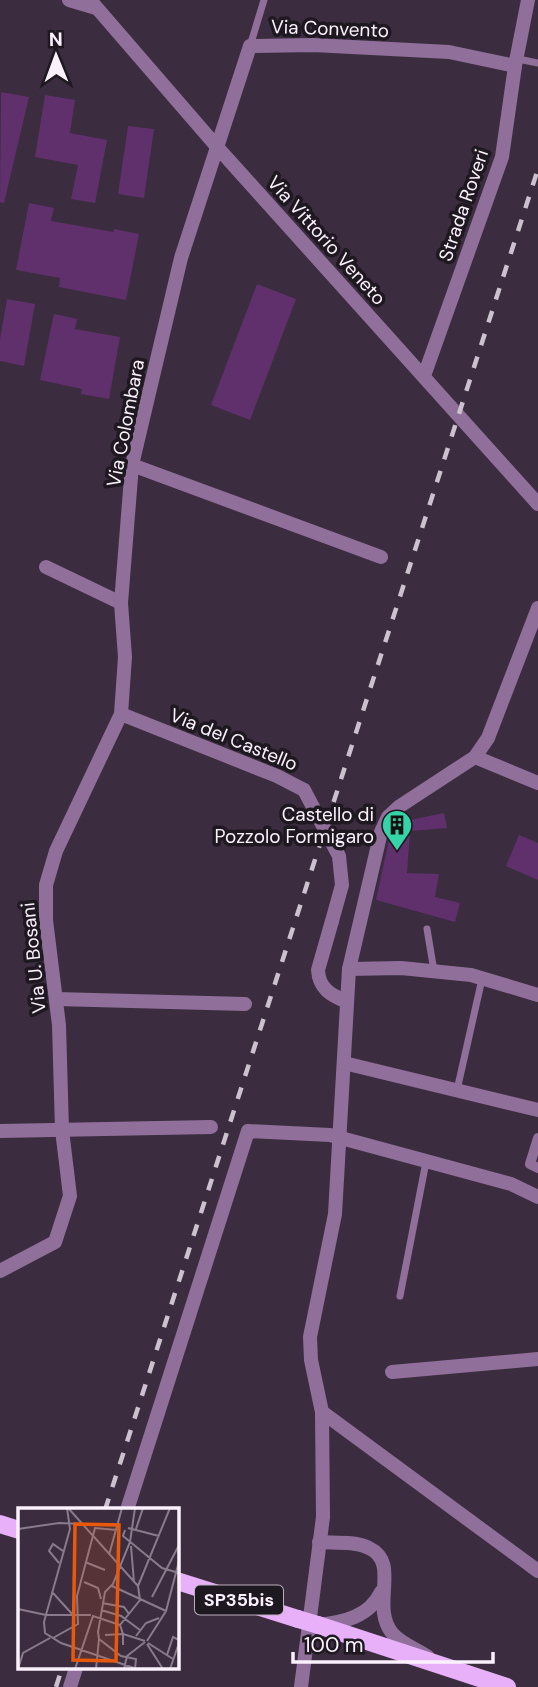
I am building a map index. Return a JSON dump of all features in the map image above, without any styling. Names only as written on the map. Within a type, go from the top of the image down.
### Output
[{"type":"main road","points":[[0,1524],[18,1530]]},
{"type":"main road","name":"SP35bis","points":[[178,1581],[507,1687]]},
{"type":"street","points":[[69,0],[93,4]]},
{"type":"street","name":"Strada Roveri","points":[[424,376],[502,157],[528,0]]},
{"type":"street","name":"Via Vittorio Veneto","points":[[93,4],[218,148],[538,504]]},
{"type":"street","name":"Via Convento","points":[[218,148],[250,46],[313,45],[449,52],[519,63]]},
{"type":"street","name":"Via Colombara","points":[[121,714],[125,657],[121,603],[132,466],[181,258],[218,148]]},
{"type":"street","points":[[132,466],[381,557]]},
{"type":"street","points":[[46,567],[121,603]]},
{"type":"street","points":[[301,1687],[323,1517],[322,1412],[311,1360],[310,1337],[335,1214],[349,969],[381,832],[388,817],[400,806],[475,757],[488,738],[538,608]]},
{"type":"street","name":"Via del Castello","points":[[121,714],[277,776],[304,790],[339,856],[342,870],[342,885],[318,978],[323,987],[347,1002]]},
{"type":"street","name":"Via U. Bosani","points":[[0,1271],[55,1242],[70,1196],[62,1130],[59,1026],[46,920],[46,885],[49,869],[121,714]]},
{"type":"street","points":[[475,757],[538,783]]},
{"type":"street","points":[[349,969],[401,968],[483,978],[538,995]]},
{"type":"street","points":[[56,999],[245,1004]]},
{"type":"street","points":[[344,1063],[538,1110]]},
{"type":"street","points":[[0,1131],[211,1127]]},
{"type":"street","points":[[128,1508],[248,1131],[330,1135],[511,1184],[538,1196]]},
{"type":"street","points":[[538,1138],[530,1164],[538,1168]]},
{"type":"street","points":[[392,1372],[538,1359]]},
{"type":"street","points":[[322,1412],[538,1571]]},
{"type":"street","points":[[320,1542],[369,1548],[382,1559],[386,1571],[382,1603],[384,1618],[392,1634],[439,1664]]},
{"type":"street","points":[[318,1625],[344,1622],[361,1614],[376,1602],[383,1588]]},
{"type":"street","points":[[70,1687],[75,1670]]},
{"type":"lane","points":[[250,46],[264,0]]},
{"type":"lane","points":[[519,63],[538,63]]},
{"type":"lane","points":[[427,929],[434,972]]},
{"type":"lane","points":[[457,1090],[483,978]]},
{"type":"lane","points":[[400,1296],[426,1162]]},
{"type":"building","points":[[1,92],[29,97],[4,203],[0,202]]},
{"type":"building","points":[[45,95],[75,100],[70,133],[107,140],[95,203],[71,199],[78,165],[35,157]]},
{"type":"building","points":[[128,126],[154,129],[144,198],[118,194]]},
{"type":"building","points":[[29,203],[54,208],[51,221],[139,234],[126,300],[59,287],[60,278],[16,270]]},
{"type":"building","points":[[257,284],[296,299],[250,420],[211,405]]},
{"type":"building","points":[[7,299],[35,304],[24,366],[0,361],[0,339]]},
{"type":"building","points":[[54,314],[77,319],[75,329],[120,337],[109,399],[81,394],[82,389],[40,380]]},
{"type":"building","name":"Castello di Pozzolo Formigaro","points":[[444,813],[447,828],[410,831],[407,873],[439,874],[435,897],[460,903],[455,922],[376,900],[390,835],[396,823]]},
{"type":"building","points":[[519,835],[538,843],[538,880],[506,866]]},
{"type":"railway","points":[[106,1508],[538,169]]},
{"type":"railway","points":[[56,1687],[61,1670]]},
{"type":"place","name":"Castello di Pozzolo Formigaro","points":[[397,852]]}]
